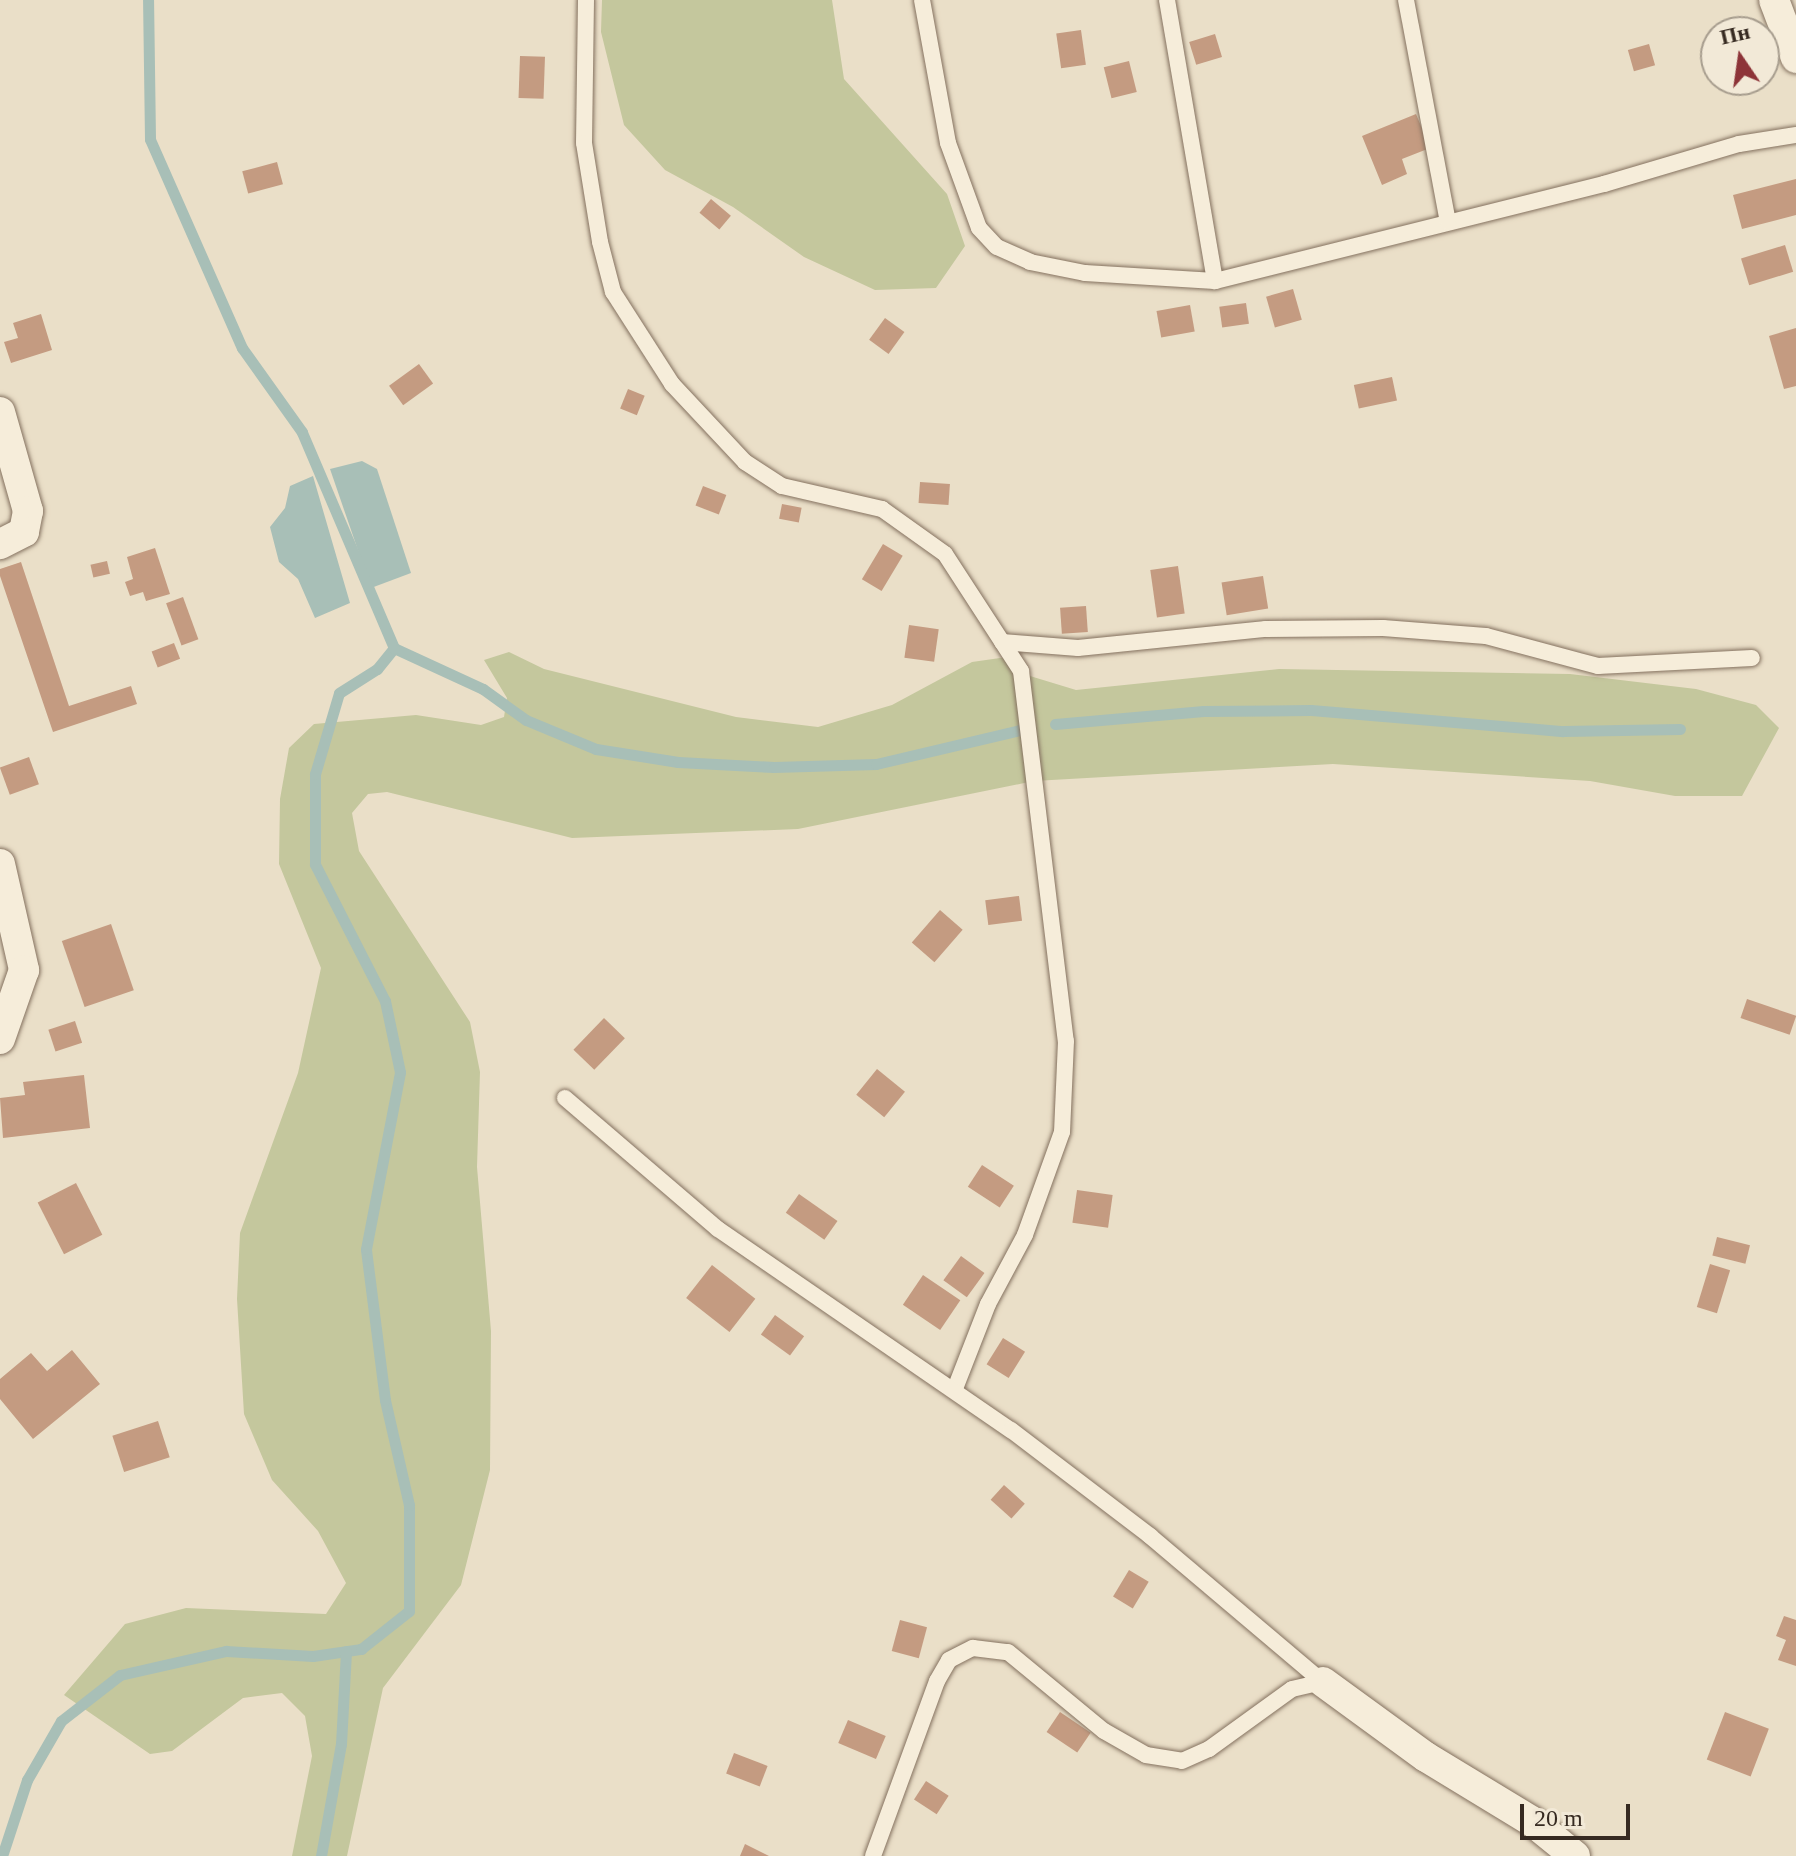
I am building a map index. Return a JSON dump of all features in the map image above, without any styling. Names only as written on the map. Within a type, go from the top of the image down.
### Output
[{"type":"street","points":[[1774,0],[1796,58]]},
{"type":"street","points":[[0,412],[28,511],[24,532],[0,544]]},
{"type":"street","points":[[0,864],[24,970],[0,1039]]},
{"type":"street","points":[[1323,1682],[1575,1856]]},
{"type":"lane","points":[[586,0],[584,143],[600,242],[613,292],[672,384],[745,462],[782,486],[882,509],[945,554],[1021,671],[1066,1041],[1062,1132],[1025,1235],[988,1304],[954,1391]]},
{"type":"lane","points":[[922,0],[948,143],[979,228],[997,247],[1030,262],[1085,273],[1215,281],[1739,144],[1796,135]]},
{"type":"lane","points":[[1167,0],[1215,281]]},
{"type":"lane","points":[[1406,0],[1448,222]]},
{"type":"lane","points":[[1002,642],[1078,648],[1266,629],[1383,628],[1486,636],[1598,666],[1752,658]]},
{"type":"lane","points":[[565,1098],[718,1229],[954,1391],[1150,1536],[1323,1682]]},
{"type":"lane","points":[[873,1856],[937,1681],[949,1660],[973,1648],[1008,1652],[1104,1731],[1146,1755],[1182,1761],[1209,1749],[1292,1689],[1323,1682]]},
{"type":"green space","points":[[602,0],[832,0],[844,79],[947,194],[965,246],[936,288],[875,290],[804,257],[733,207],[665,170],[624,125],[601,32]]},
{"type":"green space","points":[[509,652],[544,669],[736,717],[818,727],[892,705],[972,662],[1007,657],[1030,676],[1076,690],[1279,669],[1570,674],[1696,689],[1756,705],[1779,728],[1742,796],[1675,796],[1590,781],[1333,764],[1034,781],[798,829],[572,838],[387,792],[368,794],[352,813],[359,851],[470,1022],[480,1072],[477,1167],[491,1331],[490,1470],[461,1585],[383,1688],[347,1856],[292,1856],[312,1756],[305,1716],[282,1693],[243,1698],[172,1751],[150,1754],[64,1695],[125,1624],[186,1608],[326,1614],[346,1583],[318,1531],[272,1480],[244,1414],[237,1299],[240,1233],[298,1073],[321,968],[279,864],[280,799],[289,748],[314,724],[416,715],[481,725],[504,717],[507,698],[484,660]]},
{"type":"water","points":[[362,461],[377,469],[411,573],[371,588],[330,469]]},
{"type":"water","points":[[313,476],[350,603],[315,618],[298,579],[279,562],[270,527],[285,508],[290,486]]},
{"type":"building","points":[[1081,30],[1086,65],[1061,68],[1056,33]]},
{"type":"building","points":[[1215,34],[1222,57],[1196,65],[1189,42]]},
{"type":"building","points":[[1649,44],[1655,65],[1634,71],[1628,50]]},
{"type":"building","points":[[520,56],[545,57],[544,99],[519,98]]},
{"type":"building","points":[[1129,61],[1137,92],[1112,98],[1104,67]]},
{"type":"building","points":[[1416,114],[1430,148],[1402,159],[1407,174],[1382,185],[1362,136]]},
{"type":"building","points":[[277,162],[283,184],[248,194],[242,171]]},
{"type":"building","points":[[1796,179],[1796,215],[1742,229],[1733,195]]},
{"type":"building","points":[[711,199],[731,216],[719,230],[699,213]]},
{"type":"building","points":[[1785,245],[1793,272],[1749,285],[1741,258]]},
{"type":"building","points":[[1293,289],[1302,320],[1275,327],[1266,297]]},
{"type":"building","points":[[1246,303],[1249,324],[1222,328],[1219,307]]},
{"type":"building","points":[[1190,305],[1195,332],[1161,337],[1157,311]]},
{"type":"building","points":[[41,314],[52,350],[11,363],[4,342],[18,338],[13,323]]},
{"type":"building","points":[[885,318],[904,332],[889,354],[869,340]]},
{"type":"building","points":[[1796,328],[1796,386],[1784,389],[1769,336]]},
{"type":"building","points":[[419,364],[433,383],[403,405],[389,386]]},
{"type":"building","points":[[1392,377],[1397,400],[1359,409],[1354,385]]},
{"type":"building","points":[[628,389],[645,396],[637,415],[620,408]]},
{"type":"building","points":[[920,482],[950,484],[948,505],[919,503]]},
{"type":"building","points":[[703,486],[726,495],[719,515],[695,506]]},
{"type":"building","points":[[782,504],[802,508],[799,523],[779,519]]},
{"type":"building","points":[[883,544],[903,556],[882,591],[862,579]]},
{"type":"building","points":[[155,548],[170,594],[146,601],[143,592],[130,596],[125,582],[133,579],[127,557]]},
{"type":"building","points":[[107,561],[110,574],[93,577],[90,565]]},
{"type":"building","points":[[21,562],[69,706],[131,686],[137,704],[53,732],[0,576],[0,569]]},
{"type":"building","points":[[1178,566],[1185,614],[1157,617],[1150,570]]},
{"type":"building","points":[[1263,576],[1268,609],[1227,615],[1222,583]]},
{"type":"building","points":[[183,597],[198,639],[181,645],[166,603]]},
{"type":"building","points":[[1086,606],[1088,632],[1062,634],[1060,608]]},
{"type":"building","points":[[909,625],[939,629],[934,662],[904,658]]},
{"type":"building","points":[[174,643],[180,659],[158,667],[152,652]]},
{"type":"building","points":[[29,757],[39,784],[10,795],[0,768]]},
{"type":"building","points":[[1019,896],[1022,921],[988,925],[985,900]]},
{"type":"building","points":[[940,910],[963,930],[934,962],[912,942]]},
{"type":"building","points":[[111,924],[134,990],[85,1007],[62,941]]},
{"type":"building","points":[[1747,999],[1796,1016],[1790,1035],[1740,1018]]},
{"type":"building","points":[[604,1018],[625,1038],[594,1070],[573,1050]]},
{"type":"building","points":[[75,1021],[82,1043],[55,1052],[48,1030]]},
{"type":"building","points":[[877,1069],[905,1092],[884,1117],[856,1095]]},
{"type":"building","points":[[84,1075],[90,1128],[3,1138],[0,1098],[25,1095],[23,1082]]},
{"type":"building","points":[[982,1165],[1014,1186],[1000,1208],[968,1187]]},
{"type":"building","points":[[76,1183],[102,1235],[64,1254],[38,1203]]},
{"type":"building","points":[[1077,1190],[1113,1195],[1108,1228],[1072,1223]]},
{"type":"building","points":[[799,1194],[838,1221],[824,1240],[786,1213]]},
{"type":"building","points":[[1717,1237],[1750,1245],[1745,1264],[1712,1255]]},
{"type":"building","points":[[961,1256],[984,1273],[967,1297],[943,1280]]},
{"type":"building","points":[[1710,1264],[1730,1270],[1717,1313],[1697,1307]]},
{"type":"building","points":[[712,1265],[755,1299],[729,1332],[686,1298]]},
{"type":"building","points":[[923,1275],[960,1300],[940,1330],[903,1305]]},
{"type":"building","points":[[775,1315],[804,1336],[790,1356],[761,1334]]},
{"type":"building","points":[[1003,1338],[1025,1352],[1009,1378],[987,1364]]},
{"type":"building","points":[[72,1350],[100,1384],[33,1439],[0,1399],[0,1379],[31,1353],[47,1371]]},
{"type":"building","points":[[158,1421],[170,1457],[124,1472],[112,1436]]},
{"type":"building","points":[[1004,1485],[1025,1504],[1011,1519],[991,1500]]},
{"type":"building","points":[[1129,1570],[1149,1582],[1133,1608],[1113,1597]]},
{"type":"building","points":[[1784,1616],[1796,1620],[1796,1666],[1778,1660],[1786,1640],[1776,1636]]},
{"type":"building","points":[[900,1620],[927,1627],[919,1658],[892,1651]]},
{"type":"building","points":[[1060,1712],[1091,1733],[1077,1753],[1047,1732]]},
{"type":"building","points":[[1725,1712],[1769,1729],[1751,1776],[1707,1760]]},
{"type":"building","points":[[848,1720],[886,1736],[876,1759],[838,1743]]},
{"type":"building","points":[[734,1753],[768,1766],[760,1786],[726,1774]]},
{"type":"building","points":[[926,1781],[949,1796],[937,1814],[914,1799]]},
{"type":"building","points":[[745,1844],[769,1856],[740,1856]]},
{"type":"waterway","points":[[2,1856],[27,1780],[61,1721],[120,1675],[226,1651],[313,1656],[361,1649],[409,1611],[409,1505],[385,1400],[366,1249],[400,1072],[385,1001],[315,864],[315,774],[339,693],[377,669],[394,648],[302,432],[242,348],[150,139],[148,0]]},
{"type":"waterway","points":[[394,648],[483,689],[526,720],[596,749],[678,762],[774,767],[876,764],[1020,730]]},
{"type":"waterway","points":[[1055,724],[1203,711],[1311,710],[1563,731],[1680,729]]},
{"type":"waterway","points":[[321,1856],[341,1744],[346,1651]]}]
